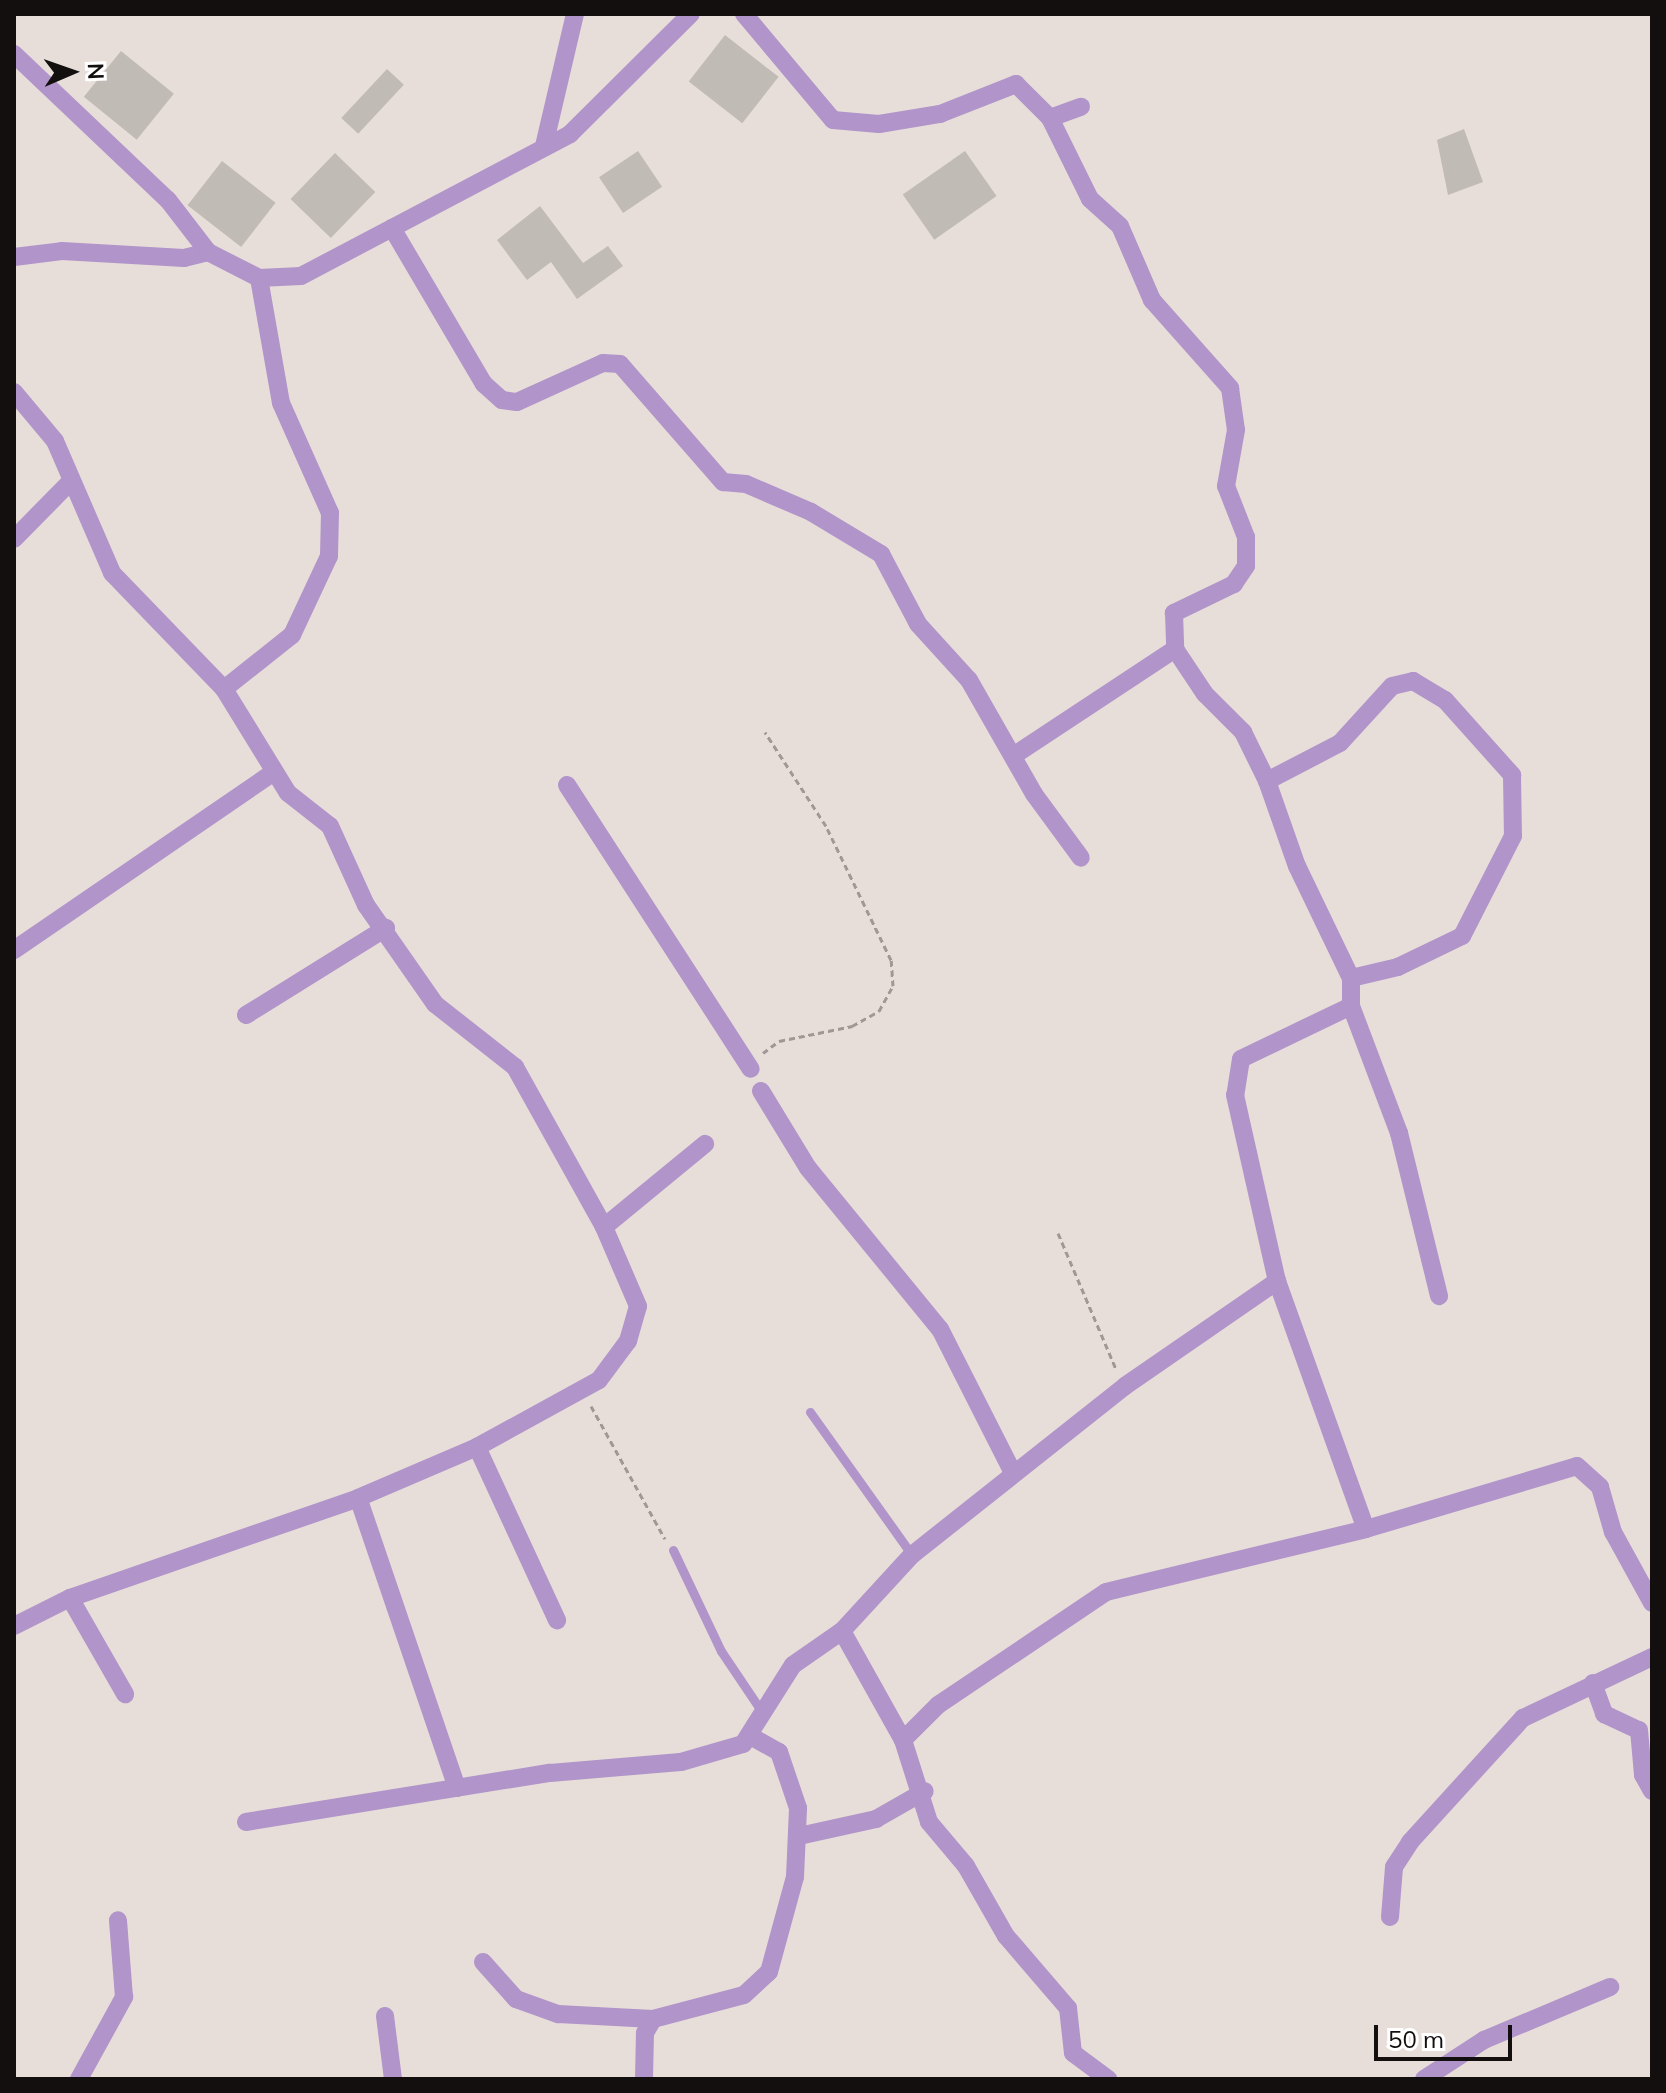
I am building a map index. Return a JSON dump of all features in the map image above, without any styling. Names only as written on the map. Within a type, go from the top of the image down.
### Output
[{"type":"street","points":[[544,146],[575,14]]},
{"type":"street","points":[[14,54],[168,200],[208,252],[259,278],[301,276],[544,146],[591,117],[691,14]]},
{"type":"street","points":[[744,14],[833,120],[879,124],[940,114],[1016,84],[1050,118],[1090,199],[1120,226],[1152,300],[1206,354],[1233,400],[1236,430],[1226,486],[1246,537],[1246,566],[1234,584],[1174,613],[1175,649],[1205,694],[1243,732],[1267,781],[1297,866],[1351,978],[1351,1006],[1399,1133],[1439,1296]]},
{"type":"street","points":[[1050,118],[1081,107]]},
{"type":"street","points":[[392,228],[484,384],[502,400],[517,402],[603,363],[620,364],[723,482],[746,484],[811,512],[881,554],[918,624],[969,680],[1016,754],[1034,794],[1081,858]]},
{"type":"street","points":[[14,257],[62,251],[184,258],[208,252]]},
{"type":"street","points":[[224,689],[292,635],[329,556],[330,513],[281,403],[259,278]]},
{"type":"street","points":[[14,392],[55,441],[112,573],[224,689],[274,772],[330,826],[366,905],[386,928],[435,1004],[515,1067],[604,1227],[638,1306],[628,1341],[581,1394],[477,1447],[358,1498],[70,1598],[14,1626]]},
{"type":"street","points":[[14,539],[71,481]]},
{"type":"street","points":[[1016,754],[1175,649]]},
{"type":"street","points":[[1267,781],[1315,749],[1340,743],[1392,686],[1413,681],[1445,700],[1517,784],[1513,836],[1488,898],[1462,936],[1398,967],[1351,978]]},
{"type":"street","points":[[14,950],[274,772]]},
{"type":"street","points":[[567,785],[751,1069]]},
{"type":"street","points":[[246,1015],[386,928]]},
{"type":"street","points":[[1351,1006],[1241,1059],[1235,1095],[1277,1281],[1366,1529]]},
{"type":"street","points":[[761,1091],[808,1168],[940,1329],[1013,1473]]},
{"type":"street","points":[[604,1227],[705,1144]]},
{"type":"street","points":[[752,1737],[760,1709],[793,1665],[842,1631],[912,1555],[1125,1386],[1277,1281]]},
{"type":"street","points":[[477,1447],[557,1620]]},
{"type":"street","points":[[903,1740],[938,1705],[1106,1592],[1366,1529],[1577,1466],[1600,1487],[1613,1532],[1652,1603]]},
{"type":"street","points":[[358,1498],[457,1788]]},
{"type":"street","points":[[70,1598],[125,1694]]},
{"type":"street","points":[[842,1631],[903,1740],[925,1791],[929,1822],[966,1866],[1006,1936],[1068,2008],[1073,2053],[1108,2079]]},
{"type":"street","points":[[1390,1917],[1394,1867],[1428,1816],[1538,1706],[1652,1657]]},
{"type":"street","points":[[1593,1683],[1604,1714],[1639,1730],[1643,1775],[1652,1791]]},
{"type":"street","points":[[246,1822],[457,1788],[681,1762],[720,1754],[752,1737],[768,1741],[787,1766],[799,1836],[774,1956],[759,1986],[653,2019],[558,2014],[516,1999],[483,1962]]},
{"type":"street","points":[[799,1836],[876,1819],[925,1791]]},
{"type":"street","points":[[79,2079],[124,1997],[118,1920]]},
{"type":"street","points":[[1424,2079],[1484,2040],[1610,1987]]},
{"type":"street","points":[[385,2016],[393,2079]]},
{"type":"street","points":[[644,2079],[645,2033],[653,2019]]},
{"type":"lane","points":[[810,1412],[912,1555]]},
{"type":"lane","points":[[673,1550],[721,1651],[760,1709]]},
{"type":"path","points":[[751,1069],[779,1041],[852,1026],[879,1011],[893,986],[891,960],[826,826],[765,732]]},
{"type":"path","points":[[1058,1233],[1125,1386]]},
{"type":"path","points":[[581,1394],[673,1550]]},
{"type":"building","points":[[725,35],[779,77],[742,123],[689,81]]},
{"type":"building","points":[[121,51],[174,94],[137,140],[84,97]]},
{"type":"building","points":[[387,69],[404,85],[358,134],[341,118]]},
{"type":"building","points":[[1464,129],[1483,182],[1448,195],[1437,140]]},
{"type":"building","points":[[638,151],[662,187],[623,213],[599,177]]},
{"type":"building","points":[[965,151],[997,196],[934,240],[903,195]]},
{"type":"building","points":[[335,153],[375,192],[331,238],[291,199]]},
{"type":"building","points":[[222,161],[276,203],[241,247],[188,205]]},
{"type":"building","points":[[540,206],[583,263],[608,246],[623,266],[577,299],[551,262],[527,280],[497,240]]}]
